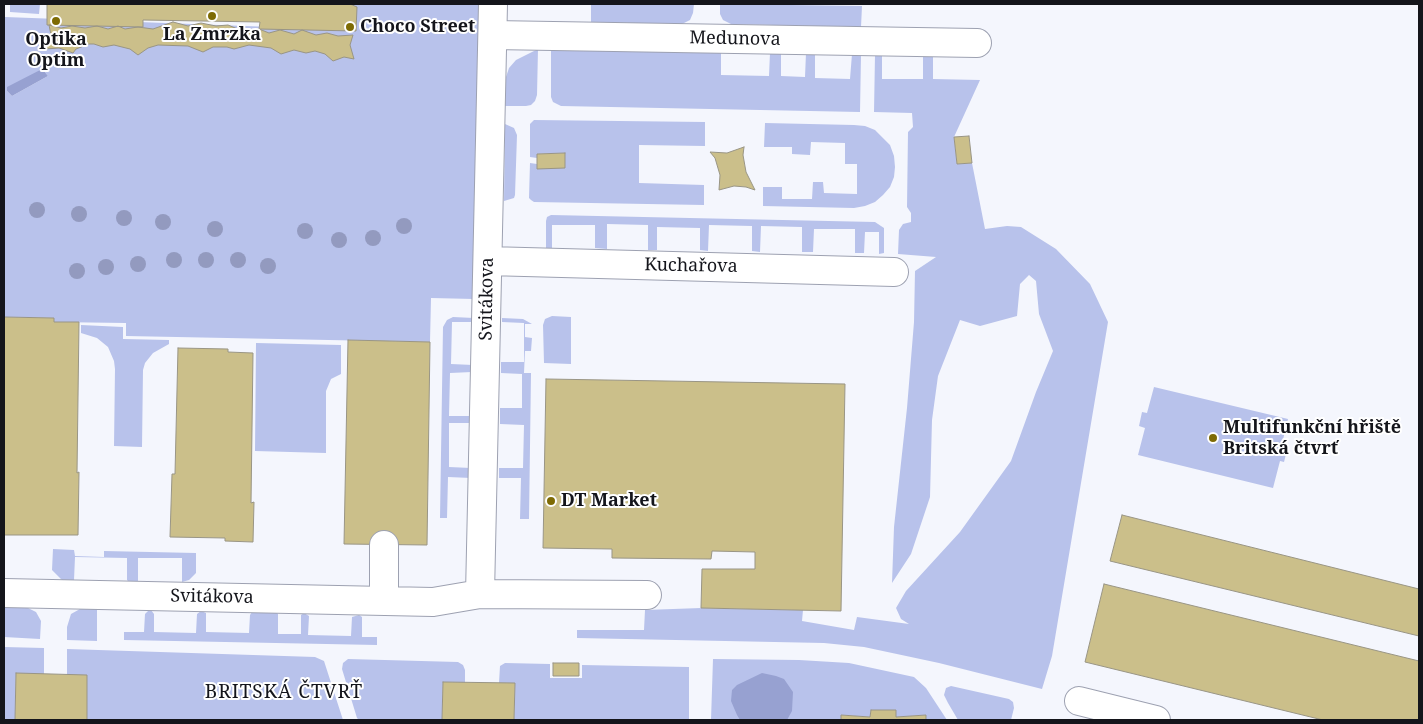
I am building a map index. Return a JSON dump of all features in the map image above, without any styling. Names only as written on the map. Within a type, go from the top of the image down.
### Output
[{"type":"street","name":"Svitákova","points":[[480,594],[493,4]]},
{"type":"street","name":"Medunova","points":[[493,35],[977,43]]},
{"type":"street","name":"Kuchařova","points":[[488,261],[894,272]]},
{"type":"street","points":[[384,545],[384,601]]},
{"type":"street","name":"Svitákova","points":[[4,593],[433,602],[480,594],[647,595]]},
{"type":"street","points":[[1079,701],[1156,720]]},
{"type":"shaded area","points":[[10,4],[40,4],[39,14],[10,12]]},
{"type":"shaded area","points":[[353,4],[479,4],[474,299],[431,298],[430,342],[126,336],[126,323],[54,322],[54,318],[4,317],[5,17],[352,30]],"holes":[[[44,68],[48,76],[12,96],[7,91]]]},
{"type":"shaded area","points":[[591,4],[694,4],[690,20],[682,24],[591,22]]},
{"type":"shaded area","points":[[720,4],[862,6],[861,27],[731,24],[723,20],[720,14]]},
{"type":"shaded area","points":[[538,49],[537,95],[535,101],[531,105],[526,106],[505,106],[506,77],[509,68],[516,60]]},
{"type":"shaded area","points":[[551,49],[721,52],[721,75],[769,76],[770,53],[781,52],[781,76],[805,77],[806,53],[815,53],[815,78],[850,79],[852,54],[861,54],[860,112],[561,106],[553,102],[551,97]]},
{"type":"shaded area","points":[[875,55],[882,56],[882,79],[923,79],[923,56],[933,55],[933,79],[980,80],[954,137],[957,164],[972,163],[985,229],[1007,226],[1021,227],[1056,249],[1090,284],[1108,322],[1052,656],[1042,689],[939,663],[864,647],[824,643],[577,638],[577,630],[644,630],[645,610],[701,608],[803,610],[802,621],[854,630],[857,617],[909,624],[901,619],[896,608],[906,591],[960,532],[1011,461],[1053,351],[1039,314],[1036,281],[1029,275],[1020,284],[1017,316],[980,326],[960,320],[938,376],[932,420],[930,497],[911,554],[892,583],[894,527],[914,322],[915,271],[936,257],[898,254],[899,230],[903,224],[911,222],[911,213],[907,207],[908,132],[913,127],[912,113],[874,112]]},
{"type":"shaded area","points":[[44,68],[48,76],[12,96],[7,91],[7,87]]},
{"type":"shaded area","points":[[534,120],[705,122],[705,146],[639,145],[639,183],[704,185],[704,205],[534,202],[529,198],[530,163],[565,168],[564,153],[537,154],[537,158],[530,157],[530,124]]},
{"type":"shaded area","points":[[765,123],[854,125],[865,126],[875,130],[890,145],[894,156],[894,177],[890,187],[875,202],[854,208],[763,206],[763,187],[782,187],[782,199],[812,199],[813,182],[823,182],[824,193],[857,194],[857,164],[845,164],[845,143],[811,142],[810,155],[792,154],[792,147],[764,147]]},
{"type":"shaded area","points":[[505,124],[514,128],[517,135],[515,195],[514,198],[504,201]]},
{"type":"shaded area","points":[[551,215],[875,222],[884,228],[884,253],[879,254],[879,232],[865,232],[864,253],[855,253],[855,229],[814,229],[813,252],[802,252],[802,227],[761,226],[760,252],[752,251],[752,226],[709,225],[708,251],[700,250],[700,228],[657,227],[657,250],[648,250],[648,225],[607,224],[607,249],[595,248],[595,225],[552,225],[552,248],[546,248],[546,221],[547,217]]},
{"type":"shaded area","points":[[552,316],[571,317],[571,364],[544,363],[543,325],[545,319]]},
{"type":"shaded area","points":[[453,317],[474,318],[473,322],[452,322],[451,364],[473,365],[472,372],[450,373],[449,416],[472,416],[471,423],[449,423],[449,467],[471,468],[471,478],[448,477],[447,518],[440,518],[443,327],[447,320]]},
{"type":"shaded area","points":[[502,318],[523,319],[532,324],[525,324],[525,337],[532,338],[531,351],[525,351],[524,373],[531,373],[529,519],[520,519],[521,478],[499,478],[499,468],[523,468],[524,425],[500,424],[500,408],[522,408],[522,374],[501,373],[501,362],[524,362],[524,323],[502,322]]},
{"type":"shaded area","points":[[81,325],[123,327],[123,339],[169,340],[169,344],[153,353],[145,363],[143,370],[142,447],[114,446],[114,361],[108,347],[97,338],[81,333]]},
{"type":"shaded area","points":[[256,343],[341,345],[341,374],[331,379],[326,391],[326,453],[255,451]]},
{"type":"shaded area","name":"Multifunkční hřiště Britská čtvrť","points":[[1154,387],[1288,419],[1281,448],[1287,450],[1284,462],[1280,461],[1273,488],[1138,455],[1145,428],[1139,426],[1142,412],[1147,413]]},
{"type":"shaded area","points":[[53,549],[74,550],[75,556],[104,557],[104,551],[196,553],[196,573],[189,580],[182,582],[182,558],[138,558],[138,581],[129,582],[127,580],[127,558],[75,557],[74,580],[62,580],[52,570]]},
{"type":"shaded area","points":[[4,607],[26,607],[36,612],[41,621],[40,639],[4,637]]},
{"type":"shaded area","points":[[80,609],[97,609],[97,641],[67,640],[67,627],[71,614]]},
{"type":"shaded area","points":[[149,610],[154,614],[154,632],[196,633],[197,614],[201,611],[206,613],[206,632],[249,633],[250,615],[252,612],[276,612],[278,614],[278,634],[301,634],[301,615],[304,613],[309,616],[308,635],[351,636],[352,617],[359,615],[362,617],[362,637],[377,637],[377,645],[124,640],[124,632],[144,632],[145,614]]},
{"type":"shaded area","points":[[4,647],[44,648],[44,674],[16,674],[15,720],[4,720]]},
{"type":"shaded area","points":[[67,649],[315,657],[324,661],[343,720],[87,720],[87,676],[67,675]]},
{"type":"shaded area","points":[[348,659],[458,662],[463,665],[465,670],[465,683],[443,682],[442,720],[359,720],[342,669],[343,663]]},
{"type":"shaded area","points":[[713,659],[799,660],[849,663],[914,677],[926,688],[947,720],[926,720],[926,715],[896,717],[896,710],[871,710],[870,717],[841,715],[841,720],[711,720]]},
{"type":"shaded area","points":[[505,663],[550,664],[550,678],[582,678],[582,665],[689,667],[689,720],[514,720],[515,684],[499,683],[500,666]]},
{"type":"shaded area","points":[[762,673],[784,679],[793,692],[792,711],[787,720],[740,720],[737,715],[731,701],[732,690],[737,685]]},
{"type":"shaded area","points":[[951,686],[1009,699],[1013,702],[1014,708],[1011,720],[958,720],[944,695],[946,688]]},
{"type":"building","points":[[47,4],[350,4],[357,7],[356,31],[259,29],[260,22],[143,20],[143,27],[47,25]]},
{"type":"building","points":[[173,22],[188,26],[201,23],[216,26],[228,25],[240,30],[253,31],[259,29],[269,33],[280,30],[294,34],[302,30],[316,35],[327,33],[338,36],[353,35],[350,45],[354,59],[344,57],[333,61],[325,54],[315,51],[306,53],[294,50],[281,54],[271,48],[249,45],[234,49],[213,47],[203,52],[188,46],[158,45],[148,48],[138,55],[130,49],[114,45],[103,47],[89,44],[76,49],[73,53],[59,48],[45,49],[51,35],[49,25],[61,28],[97,26],[108,29],[118,26],[125,29],[138,27],[153,29]]},
{"type":"building","points":[[969,136],[972,163],[957,164],[954,137]]},
{"type":"building","points":[[744,147],[743,155],[746,172],[755,190],[734,186],[719,190],[720,175],[715,158],[710,152],[727,153]]},
{"type":"building","points":[[565,153],[565,168],[537,169],[537,154]]},
{"type":"building","points":[[4,317],[54,318],[54,322],[79,322],[78,535],[4,535]]},
{"type":"building","points":[[348,340],[430,342],[427,545],[344,544]]},
{"type":"building","points":[[178,348],[228,349],[228,352],[253,353],[251,503],[254,502],[253,542],[225,541],[225,538],[170,537],[172,474],[175,474]]},
{"type":"building","points":[[546,379],[845,384],[841,611],[701,608],[702,569],[755,569],[755,552],[712,551],[711,559],[612,558],[612,549],[543,548]]},
{"type":"building","points":[[1122,515],[1419,589],[1419,636],[1110,561]]},
{"type":"building","points":[[1104,584],[1419,661],[1419,720],[1323,720],[1085,662]]},
{"type":"building","points":[[553,663],[579,663],[579,676],[553,676]]},
{"type":"building","points":[[16,673],[87,675],[87,720],[15,720]]},
{"type":"building","points":[[443,682],[515,683],[514,720],[442,720]]},
{"type":"building","points":[[871,710],[896,710],[896,717],[926,715],[926,720],[841,720],[841,715],[870,717]]},
{"type":"place","name":"La Zmrzka","points":[[212,16]]},
{"type":"place","name":"Optika Optim","points":[[56,21]]},
{"type":"place","name":"Choco Street","points":[[350,27]]},
{"type":"place","name":"Multifunkční hřiště Britská čtvrť","points":[[1213,438]]},
{"type":"place","name":"DT Market","points":[[551,501]]},
{"type":"district","name":"BRITSKÁ ČTVRŤ","points":[[284,693]]}]
